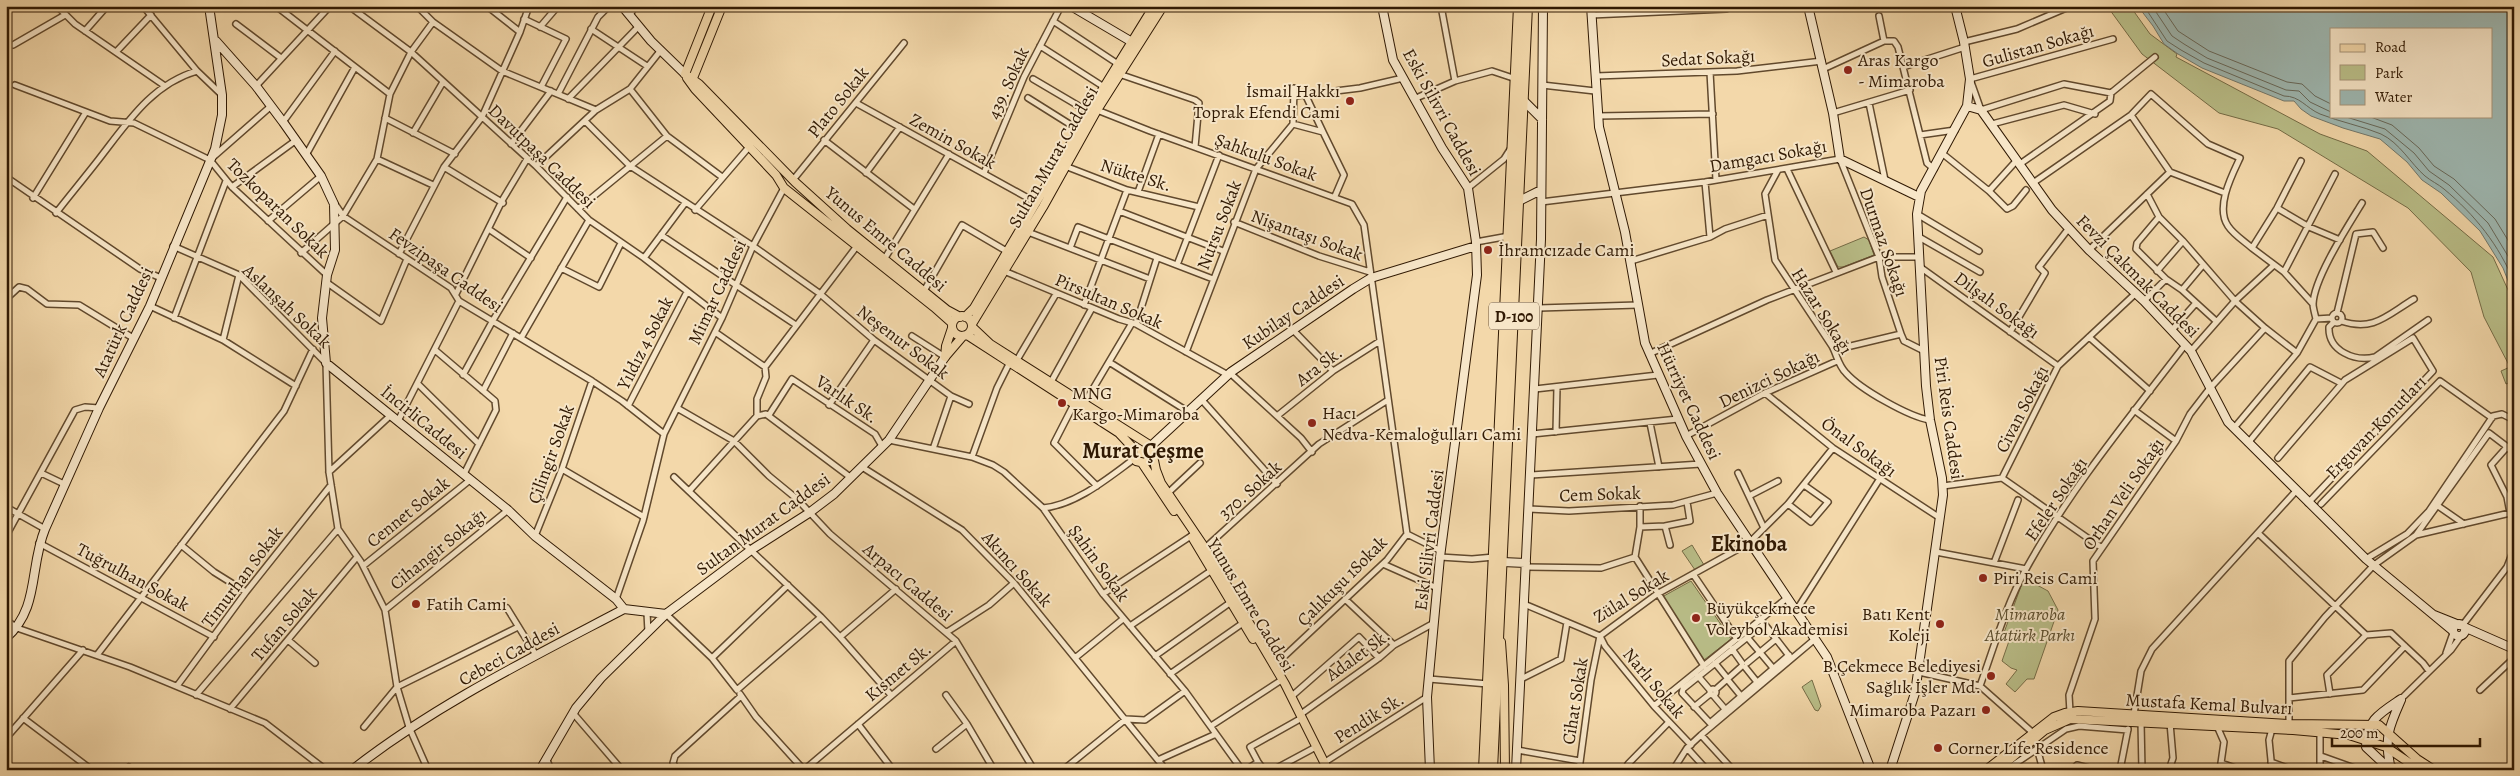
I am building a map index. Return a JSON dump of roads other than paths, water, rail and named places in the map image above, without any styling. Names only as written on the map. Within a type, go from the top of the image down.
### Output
[{"type":"highway","name":"D-100","points":[[1492,770],[1500,627],[1498,559],[1512,144],[1519,6]]},
{"type":"highway","name":"D-100","points":[[1484,770],[1519,201],[1527,6]]},
{"type":"main road","name":"Atatürk Caddesi","points":[[6,638],[17,628],[28,608],[39,543],[44,529],[99,408],[150,306],[173,246],[210,160],[219,133],[222,95],[216,41],[209,6]]},
{"type":"main road","points":[[622,6],[776,175],[784,188],[934,306],[958,335],[965,336],[1051,382],[1148,444],[1156,470],[1168,492],[1206,548],[1292,696],[1324,766],[1328,770]]},
{"type":"main road","points":[[685,74],[712,6],[721,8],[692,81]]},
{"type":"main road","points":[[1071,6],[1135,43],[1154,6]]},
{"type":"main road","name":"Sultan Murat Caddesi","points":[[648,632],[666,614],[750,550],[834,494],[889,440],[945,357],[972,326],[1065,166],[1104,87],[1118,64],[1162,6]]},
{"type":"main road","name":"Eski Silivri Caddesi","points":[[1382,6],[1393,60],[1414,99],[1468,188],[1476,244],[1478,276],[1440,554],[1427,697],[1430,770]]},
{"type":"main road","points":[[1516,770],[1539,308],[1543,6]]},
{"type":"main road","name":"Hürriyet Caddesi","points":[[1591,6],[1598,116],[1649,354],[1686,436],[1717,493],[1827,657],[1871,770]]},
{"type":"main road","points":[[1808,6],[1833,113],[1840,159]]},
{"type":"main road","name":"Piri Reis Caddesi","points":[[1890,770],[1915,693],[1936,552],[1943,486],[1930,420],[1924,351],[1918,214],[1919,197],[1967,106],[1970,79],[1965,45],[1955,6]]},
{"type":"main road","name":"Fevzipaşa Caddesi","points":[[216,41],[256,86],[283,122],[320,176],[334,204]]},
{"type":"main road","name":"Sultan Murat Caddesi","points":[[952,326],[974,308],[1079,130],[1119,74],[1135,43]]},
{"type":"main road","name":"Yunus Emre Caddesi","points":[[692,81],[793,180],[847,229],[947,310],[963,317],[972,326]]},
{"type":"main road","points":[[1523,100],[1542,119]]},
{"type":"main road","points":[[1967,106],[1981,110]]},
{"type":"main road","name":"Fevzi Çakmak Caddesi","points":[[1981,110],[2052,210],[2089,250],[2144,301],[2192,351],[2210,388],[2234,428],[2248,443],[2366,559],[2440,622],[2459,630],[2479,634],[2514,649]]},
{"type":"main road","name":"Damgacı Sokağı","points":[[1840,159],[1919,197]]},
{"type":"main road","points":[[782,179],[793,180],[792,190],[784,188],[782,179]]},
{"type":"main road","points":[[1519,201],[1541,190]]},
{"type":"main road","points":[[326,363],[322,318],[326,279],[335,250],[336,221],[334,204]]},
{"type":"main road","name":"Kubilay Caddesi","points":[[1148,444],[1229,374],[1371,275],[1476,244]]},
{"type":"main road","points":[[945,357],[952,326]]},
{"type":"main road","points":[[972,326],[985,340],[1074,404],[1119,433],[1133,448],[1138,461],[1148,461],[1153,456]]},
{"type":"main road","name":"İncirliCaddesi","points":[[326,363],[508,510],[535,536],[616,599],[624,609]]},
{"type":"main road","points":[[1133,448],[1136,444],[1148,444]]},
{"type":"main road","name":"Yunus Emre Caddesi","points":[[1138,461],[1191,536],[1280,681],[1300,716],[1324,766]]},
{"type":"main road","points":[[1498,559],[1526,565]]},
{"type":"main road","points":[[624,609],[666,614]]},
{"type":"main road","name":"Cebeci Caddesi","points":[[352,770],[408,728],[536,655],[624,609]]},
{"type":"main road","points":[[1500,627],[1504,685],[1505,770]]},
{"type":"main road","points":[[540,770],[573,713],[601,678],[648,632]]},
{"type":"main road","points":[[2393,767],[2383,763],[2371,753],[2366,747],[2366,740],[2370,724],[2380,713],[2401,699]]},
{"type":"main road","points":[[2393,767],[2386,747],[2388,730],[2401,699]]},
{"type":"main road","name":"Mustafa Kemal Bulvarı","points":[[1986,770],[2032,732],[2054,717],[2070,712],[2132,718],[2289,724],[2379,725],[2388,730],[2417,759],[2434,770]]},
{"type":"main road","points":[[1997,770],[2045,730],[2059,722],[2070,719],[2132,718],[2141,722],[2350,735],[2386,747],[2420,770]]},
{"type":"street","points":[[57,6],[85,31],[165,86]]},
{"type":"street","points":[[85,31],[107,6]]},
{"type":"street","points":[[142,6],[197,70],[222,95]]},
{"type":"street","points":[[276,6],[390,94]]},
{"type":"street","points":[[256,86],[330,6]]},
{"type":"street","name":"Davutpaşa Caddesi","points":[[349,6],[411,52],[526,159],[536,166],[589,220],[644,258],[722,318]]},
{"type":"street","points":[[418,6],[433,22],[502,71],[596,110]]},
{"type":"street","points":[[487,6],[520,32]]},
{"type":"street","points":[[399,254],[444,166],[482,117],[520,32],[529,6]]},
{"type":"street","points":[[540,27],[558,6]]},
{"type":"street","points":[[558,94],[591,29],[598,17],[609,6]]},
{"type":"street","points":[[630,16],[635,6]]},
{"type":"street","name":"439. Sokak","points":[[984,173],[1040,46],[1061,6]]},
{"type":"street","points":[[1441,6],[1455,81]]},
{"type":"street","points":[[1592,15],[1726,9],[1726,6]]},
{"type":"street","points":[[1903,67],[2018,29],[2071,6]]},
{"type":"street","points":[[6,46],[13,45],[65,15]]},
{"type":"street","points":[[116,52],[151,15]]},
{"type":"street","points":[[1879,16],[1884,42],[1894,41],[1910,90],[1928,164],[1934,169]]},
{"type":"street","points":[[524,19],[566,39],[541,87]]},
{"type":"street","points":[[1053,21],[1118,64]]},
{"type":"street","points":[[301,253],[343,216],[377,159],[390,94],[411,52],[433,22]]},
{"type":"street","points":[[236,24],[281,58]]},
{"type":"street","points":[[568,99],[639,26]]},
{"type":"street","points":[[591,29],[647,66]]},
{"type":"street","name":"Gulistan Sokağı","points":[[1970,79],[2113,39]]},
{"type":"street","name":"Sedat Sokağı","points":[[1596,76],[1710,72],[1822,65],[1884,42]]},
{"type":"street","name":"Plato Sokak","points":[[793,180],[904,43]]},
{"type":"street","points":[[1040,46],[1104,87]]},
{"type":"street","points":[[536,166],[596,110],[630,89],[662,50]]},
{"type":"street","points":[[283,122],[335,52]]},
{"type":"street","points":[[1989,191],[2018,162],[2095,114],[2110,101],[2111,93],[2154,56]]},
{"type":"street","points":[[306,155],[355,67]]},
{"type":"street","points":[[56,213],[126,122],[147,100],[183,75],[197,70]]},
{"type":"street","points":[[1414,99],[1455,81],[1492,71],[1516,78]]},
{"type":"street","points":[[1710,72],[1716,180]]},
{"type":"street","points":[[1119,74],[1191,98],[1198,103],[1195,147]]},
{"type":"street","name":"Şahkulu Sokak","points":[[1033,78],[1093,111],[1352,204],[1364,225],[1407,534]]},
{"type":"street","points":[[1294,96],[1360,88],[1403,78]]},
{"type":"street","points":[[1970,79],[1981,110],[2064,84],[2111,93]]},
{"type":"street","points":[[413,132],[443,82]]},
{"type":"street","points":[[15,85],[110,121],[134,123],[210,160],[270,107]]},
{"type":"street","points":[[1542,86],[1596,91]]},
{"type":"street","points":[[1294,88],[1293,124],[1323,132]]},
{"type":"street","points":[[630,89],[667,136],[722,177]]},
{"type":"street","points":[[1833,113],[1910,90]]},
{"type":"street","points":[[510,144],[550,91]]},
{"type":"street","points":[[1304,94],[1344,176],[1334,196]]},
{"type":"street","points":[[2033,183],[2131,115],[2151,94],[2208,144],[2240,158],[2225,192],[2225,216],[2227,223],[2252,248],[2284,272],[2313,304]]},
{"type":"street","points":[[1028,98],[1079,130]]},
{"type":"street","name":"Zemin Sokak","points":[[856,102],[1037,203]]},
{"type":"street","points":[[1869,103],[1885,180]]},
{"type":"street","points":[[1992,124],[2064,106],[2095,114]]},
{"type":"street","points":[[33,198],[86,112]]},
{"type":"street","points":[[1598,116],[1712,114]]},
{"type":"street","points":[[2131,115],[2170,172],[2225,192]]},
{"type":"street","points":[[385,118],[454,154]]},
{"type":"street","name":"Neşenur Sokak","points":[[585,121],[630,166],[753,246],[819,293],[874,340],[950,396],[933,449]]},
{"type":"street","name":"Nursu Sokak","points":[[1186,352],[1234,222],[1256,169],[1293,124]]},
{"type":"street","points":[[866,173],[900,127]]},
{"type":"street","points":[[1920,135],[1956,130]]},
{"type":"street","points":[[1138,192],[1159,134]]},
{"type":"street","points":[[578,209],[667,136]]},
{"type":"street","points":[[824,140],[914,209]]},
{"type":"street","points":[[232,188],[296,141]]},
{"type":"street","points":[[1468,188],[1504,159],[1512,144]]},
{"type":"street","points":[[695,210],[749,147]]},
{"type":"street","points":[[885,258],[948,154]]},
{"type":"street","points":[[1943,154],[1989,191],[2007,210],[2013,206],[2026,190]]},
{"type":"street","points":[[1177,265],[1219,155]]},
{"type":"street","points":[[377,159],[433,185]]},
{"type":"street","points":[[456,294],[526,159]]},
{"type":"street","name":"Damgacı Sokağı","points":[[1541,202],[1615,195],[1787,169],[1840,159]]},
{"type":"street","name":"Durmaz Sokağı","points":[[1840,159],[1879,257],[1882,277],[1901,334]]},
{"type":"street","name":"Tozkoparan Sokak","points":[[210,160],[232,188],[326,279],[381,321],[406,260]]},
{"type":"street","points":[[2252,248],[2278,208],[2300,161]]},
{"type":"street","points":[[444,166],[503,203]]},
{"type":"street","name":"Nükte Sk.","points":[[1065,166],[1127,190],[1199,207]]},
{"type":"street","points":[[1787,169],[1836,272]]},
{"type":"street","name":"Hazar Sokağı","points":[[1778,170],[1765,194],[1775,260],[1834,350],[1846,374],[1911,416],[1930,420]]},
{"type":"street","points":[[2089,250],[2170,172]]},
{"type":"street","points":[[2284,272],[2335,174]]},
{"type":"street","points":[[268,221],[320,176]]},
{"type":"street","points":[[6,177],[33,198],[140,269],[161,278]]},
{"type":"street","points":[[174,318],[195,257],[226,181]]},
{"type":"street","points":[[1705,182],[1710,237]]},
{"type":"street","name":"Mimar Caddesi","points":[[664,434],[722,318],[753,246],[784,188]]},
{"type":"street","points":[[1084,305],[1127,190]]},
{"type":"street","points":[[2147,194],[2159,217],[2183,240],[2235,301],[2265,328],[2298,353]]},
{"type":"street","points":[[463,375],[492,322],[567,197]]},
{"type":"street","points":[[644,258],[685,203]]},
{"type":"street","points":[[2234,428],[2298,353],[2316,319],[2313,304],[2315,291],[2340,240],[2362,203]]},
{"type":"street","name":"Fevzipaşa Caddesi","points":[[334,204],[343,216],[406,260],[442,281],[456,294],[459,301],[592,381],[664,434]]},
{"type":"street","points":[[2278,208],[2309,227],[2340,240]]},
{"type":"street","points":[[1119,211],[1223,251]]},
{"type":"street","points":[[1918,214],[1980,251]]},
{"type":"street","points":[[1630,261],[1710,237],[1725,229],[1768,215]]},
{"type":"street","points":[[2159,217],[2135,247],[2136,251],[2216,321]]},
{"type":"street","points":[[521,338],[589,220]]},
{"type":"street","name":"Nişantaşı Sokak","points":[[1234,222],[1371,275]]},
{"type":"street","points":[[924,291],[962,225],[1008,252]]},
{"type":"street","points":[[1070,248],[1078,227],[1213,279]]},
{"type":"street","points":[[2010,332],[2045,273],[2039,268],[2068,228]]},
{"type":"street","points":[[490,230],[531,258]]},
{"type":"street","points":[[1028,232],[1150,279]]},
{"type":"street","points":[[2384,248],[2373,232],[2356,234],[2337,313],[2329,326],[2329,332],[2337,346],[2350,356],[2375,357],[2428,320]]},
{"type":"street","points":[[661,235],[796,325]]},
{"type":"street","points":[[1476,244],[1509,236]]},
{"type":"street","points":[[1919,238],[1980,272]]},
{"type":"street","points":[[2157,270],[2183,240]]},
{"type":"street","points":[[561,268],[599,287],[621,243]]},
{"type":"street","name":"Aslanşah Sokak","points":[[173,246],[239,275],[326,363]]},
{"type":"street","points":[[757,416],[757,400],[766,378],[765,367],[819,293],[857,246]]},
{"type":"street","points":[[1649,354],[1767,300],[1794,291],[1836,272],[1879,257],[1920,257]]},
{"type":"street","points":[[1084,404],[1134,323],[1157,258]]},
{"type":"street","points":[[2182,290],[2203,265]]},
{"type":"street","points":[[2192,351],[2235,301],[2274,265]]},
{"type":"street","name":"Dilşah Sokağı","points":[[1920,267],[2058,366]]},
{"type":"street","name":"Pirsultan Sokak","points":[[1004,271],[1056,294],[1134,323],[1229,374],[1301,438],[1312,452]]},
{"type":"street","points":[[224,340],[239,275]]},
{"type":"street","points":[[2144,301],[2166,279]]},
{"type":"street","points":[[6,299],[19,287],[27,289],[47,304],[79,305],[133,338]]},
{"type":"street","name":"Yıldız 4 Sokak","points":[[628,406],[687,292]]},
{"type":"street","points":[[972,457],[997,388],[1056,294]]},
{"type":"street","name":"Civan Sokağı","points":[[2002,478],[2058,366],[2135,294]]},
{"type":"street","points":[[2316,319],[2341,321],[2353,325],[2369,325],[2414,298]]},
{"type":"street","points":[[398,421],[459,301]]},
{"type":"street","points":[[2172,330],[2196,303]]},
{"type":"street","points":[[150,306],[224,340],[296,386]]},
{"type":"street","points":[[1539,308],[1638,306]]},
{"type":"street","points":[[1051,382],[1092,308]]},
{"type":"street","points":[[2337,313],[2341,316],[2341,321]]},
{"type":"street","name":"Orhan Veli Sokağı","points":[[2070,712],[2069,695],[2095,619],[2093,562],[2176,441],[2190,414],[2210,388],[2265,328]]},
{"type":"street","points":[[1293,330],[1333,372]]},
{"type":"street","points":[[715,332],[765,367]]},
{"type":"street","points":[[483,391],[513,333]]},
{"type":"street","points":[[1834,350],[1901,334],[1904,341],[1924,351]]},
{"type":"street","points":[[912,336],[945,357]]},
{"type":"street","points":[[2089,337],[2150,391]]},
{"type":"street","points":[[2278,458],[2345,380],[2413,338],[2433,371],[2308,503]]},
{"type":"street","points":[[829,405],[874,340]]},
{"type":"street","name":"Ara Sk.","points":[[1277,416],[1333,372],[1380,341]]},
{"type":"street","name":"Efeler Sokağı","points":[[1980,686],[2026,569],[2058,518],[2134,410],[2185,345]]},
{"type":"street","points":[[97,655],[284,411],[313,349]]},
{"type":"street","points":[[435,350],[495,401],[496,410],[479,444],[467,477]]},
{"type":"street","name":"Denizci Sokağı","points":[[1686,436],[1765,393],[1838,361]]},
{"type":"street","points":[[1109,362],[1188,411]]},
{"type":"street","points":[[326,363],[329,472],[338,529],[363,566],[385,610],[396,686],[408,728],[428,770]]},
{"type":"street","points":[[2248,443],[2310,367],[2339,382]]},
{"type":"street","points":[[1535,389],[1658,375]]},
{"type":"street","name":"Varlık Sk.","points":[[769,415],[792,379],[875,434],[882,446]]},
{"type":"street","name":"Çilingir Sokak","points":[[535,536],[562,469],[592,381]]},
{"type":"street","name":"Erguvan Konutları","points":[[2321,504],[2440,381],[2492,418]]},
{"type":"street","points":[[418,384],[479,444]]},
{"type":"street","points":[[1556,432],[1557,387]]},
{"type":"street","name":"Önal Sokağı","points":[[1765,393],[1833,448],[1879,480],[1940,518]]},
{"type":"street","points":[[950,396],[969,404]]},
{"type":"street","points":[[1201,399],[1277,484]]},
{"type":"street","name":"370. Sokak","points":[[1206,548],[1312,452],[1388,400]]},
{"type":"street","points":[[1074,404],[1054,443],[1097,486]]},
{"type":"street","points":[[6,536],[20,514],[75,410],[85,407],[99,408]]},
{"type":"street","name":"Arpacı Caddesi","points":[[677,408],[734,440],[769,476],[797,499],[808,513],[956,641],[1034,770]]},
{"type":"street","points":[[2134,410],[2176,441]]},
{"type":"street","points":[[2366,559],[2407,534],[2429,510],[2492,418],[2502,414],[2514,420]]},
{"type":"street","points":[[329,472],[391,415]]},
{"type":"street","points":[[690,490],[757,416],[769,415],[850,477]]},
{"type":"street","points":[[1532,434],[1678,419]]},
{"type":"street","points":[[1650,423],[1659,467]]},
{"type":"street","points":[[2289,724],[2289,661],[2336,605],[2374,565],[2416,535],[2489,433],[2514,452]]},
{"type":"street","points":[[616,599],[644,517],[664,434]]},
{"type":"street","name":"Şahin Sokak","points":[[889,440],[972,457],[994,464],[1043,508],[1103,594],[1185,691],[1244,770]]},
{"type":"street","points":[[2416,535],[2510,513],[2507,497],[2491,465],[2507,447]]},
{"type":"street","name":"Zülal Sokak","points":[[1524,604],[1600,636],[1657,594],[1749,543],[1788,504],[1833,448]]},
{"type":"street","points":[[1043,508],[1053,507],[1097,486],[1138,461]]},
{"type":"street","points":[[1168,492],[1200,463]]},
{"type":"street","points":[[1531,475],[1701,464]]},
{"type":"street","name":"Akıncı Sokak","points":[[862,467],[962,530],[1014,584],[1166,770]]},
{"type":"street","points":[[562,469],[644,517]]},
{"type":"street","points":[[41,473],[64,484]]},
{"type":"street","points":[[1738,473],[1764,528]]},
{"type":"street","name":"Cennet Sokak","points":[[363,566],[467,477]]},
{"type":"street","points":[[674,477],[690,490],[821,617],[891,695]]},
{"type":"street","points":[[1943,486],[2002,478],[2102,548]]},
{"type":"street","points":[[1796,612],[1879,480]]},
{"type":"street","points":[[1749,496],[1778,481]]},
{"type":"street","name":"Timurhan Sokak","points":[[177,686],[246,592],[331,485]]},
{"type":"street","points":[[1788,504],[1811,522],[1828,502],[1804,485]]},
{"type":"street","points":[[2120,770],[2141,671],[2152,649],[2296,491]]},
{"type":"street","name":"Cem Sokak","points":[[1529,509],[1569,510],[1673,505],[1717,493]]},
{"type":"street","points":[[1994,563],[2018,500]]},
{"type":"street","points":[[1640,527],[1665,526],[1690,521],[1687,502]]},
{"type":"street","points":[[1640,506],[1640,527],[1635,557],[1704,666]]},
{"type":"street","points":[[2438,506],[2464,524]]},
{"type":"street","points":[[6,507],[44,529]]},
{"type":"street","name":"Cihangir Sokağı","points":[[385,610],[508,510]]},
{"type":"street","points":[[1665,526],[1670,544]]},
{"type":"street","points":[[196,695],[338,529]]},
{"type":"street","points":[[2258,533],[2336,605],[2366,636]]},
{"type":"street","points":[[1407,534],[1440,554],[1472,559],[1498,559]]},
{"type":"street","name":"Çalıkuşu 1Sokak","points":[[1274,666],[1383,564],[1407,534]]},
{"type":"street","points":[[1103,594],[1191,536]]},
{"type":"street","name":"Tuğrulhan Sokak","points":[[39,543],[142,596],[214,637]]},
{"type":"street","points":[[181,545],[214,572],[246,592]]},
{"type":"street","points":[[2401,699],[2446,653],[2459,630],[2507,567],[2514,549]]},
{"type":"street","points":[[1936,552],[2026,569]]},
{"type":"street","name":"Tufan Sokak","points":[[230,708],[357,557]]},
{"type":"street","points":[[1526,565],[1601,568],[1635,557]]},
{"type":"street","points":[[1383,564],[1437,588]]},
{"type":"street","points":[[1130,626],[1212,570]]},
{"type":"street","points":[[1693,574],[1737,639]]},
{"type":"street","points":[[947,632],[989,605],[1014,584]]},
{"type":"street","points":[[712,658],[788,585]]},
{"type":"street","points":[[840,637],[896,589]]},
{"type":"street","points":[[1787,598],[1747,637],[1683,689],[1682,693],[1710,723],[1773,668],[1815,639]]},
{"type":"street","points":[[1345,599],[1394,644]]},
{"type":"street","points":[[1155,656],[1230,602]]},
{"type":"street","points":[[506,608],[536,655]]},
{"type":"street","points":[[647,613],[648,632]]},
{"type":"street","points":[[666,614],[712,658],[741,696],[675,756],[673,763],[678,770]]},
{"type":"street","points":[[737,690],[821,617]]},
{"type":"street","points":[[1075,658],[1123,619]]},
{"type":"street","points":[[6,620],[17,628],[97,655],[265,723],[326,770]]},
{"type":"street","points":[[1521,679],[1561,659],[1566,622]]},
{"type":"street","points":[[1654,706],[1737,639],[1762,622]]},
{"type":"street","points":[[1762,622],[1790,657]]},
{"type":"street","points":[[1170,674],[1243,623]]},
{"type":"street","name":"Adalet Sk.","points":[[1258,762],[1250,747],[1300,716],[1379,658],[1394,644],[1434,623]]},
{"type":"street","points":[[364,727],[396,686],[518,626]]},
{"type":"street","points":[[2446,653],[2451,650],[2459,630]]},
{"type":"street","points":[[2330,694],[2327,675],[2366,636],[2391,633],[2423,663],[2429,672]]},
{"type":"street","name":"Narlı Sokak","points":[[1600,636],[1605,646],[1707,770]]},
{"type":"street","name":"Cihat Sokak","points":[[1579,770],[1592,674],[1600,636]]},
{"type":"street","points":[[1292,696],[1359,637],[1379,658]]},
{"type":"street","points":[[1747,637],[1773,668]]},
{"type":"street","points":[[1694,707],[1776,639]]},
{"type":"street","points":[[288,640],[315,663]]},
{"type":"street","name":"Kısmet Sk.","points":[[741,696],[756,718],[804,770],[956,641]]},
{"type":"street","points":[[2289,698],[2363,690],[2405,646]]},
{"type":"street","points":[[1732,649],[1757,682]]},
{"type":"street","points":[[6,738],[83,650]]},
{"type":"street","points":[[1673,770],[1689,747],[1701,735],[1790,657]]},
{"type":"street","points":[[2480,690],[2514,658]]},
{"type":"street","points":[[1715,663],[1741,696]]},
{"type":"street","points":[[1918,672],[1980,686],[2032,732]]},
{"type":"street","points":[[1698,676],[1725,709]]},
{"type":"street","points":[[1429,679],[1488,684]]},
{"type":"street","points":[[1211,726],[1280,681]]},
{"type":"street","points":[[1063,770],[1126,719],[1145,720],[1185,691]]},
{"type":"street","points":[[946,695],[967,724],[994,770]]},
{"type":"street","name":"Pendik Sk.","points":[[1324,766],[1427,697]]},
{"type":"street","points":[[573,713],[622,770]]},
{"type":"street","points":[[24,718],[92,770]]},
{"type":"street","points":[[1628,764],[1669,722]]},
{"type":"street","points":[[2141,722],[2143,770]]},
{"type":"street","points":[[2169,770],[2173,758],[2170,723]]},
{"type":"street","points":[[858,724],[892,770]]},
{"type":"street","points":[[936,749],[967,724]]},
{"type":"street","points":[[2007,769],[2066,730],[2079,726],[2128,730]]},
{"type":"street","points":[[2217,726],[2224,742],[2220,770]]},
{"type":"street","points":[[2272,729],[2269,740],[2272,770]]},
{"type":"street","points":[[2320,732],[2320,770]]},
{"type":"street","points":[[1158,760],[1216,734]]},
{"type":"street","points":[[1701,735],[1734,770]]},
{"type":"street","points":[[1273,770],[1314,748]]},
{"type":"street","points":[[2037,748],[2043,770]]},
{"type":"street","points":[[1517,750],[1580,761]]},
{"type":"street","points":[[2321,756],[2360,770]]},
{"type":"street","points":[[547,760],[550,770]]},
{"type":"street","points":[[1244,770],[1258,762],[1264,770]]},
{"type":"street","points":[[2271,762],[2293,770]]},
{"type":"street","points":[[2222,763],[2241,770]]},
{"type":"street","points":[[2072,770],[2077,765],[2097,770]]},
{"type":"water","points":[[2135,6],[2514,6],[2514,296],[2503,268],[2480,231],[2441,193],[2422,180],[2407,162],[2380,139],[2311,116],[2294,101],[2284,101],[2202,68],[2164,44],[2140,9]]},
{"type":"place","name":"Aras Kargo - Mimaroba","points":[[1848,70]]},
{"type":"place","name":"İsmail Hakkı Toprak Efendi Cami","points":[[1350,101]]},
{"type":"place","name":"İhramcızade Cami","points":[[1488,250]]},
{"type":"place","name":"MNG Kargo-Mimaroba","points":[[1062,403]]},
{"type":"place","name":"Hacı Nedva-Kemaloğulları Cami","points":[[1312,423]]},
{"type":"place","name":"Piri Reis Cami","points":[[1983,578]]},
{"type":"place","name":"Fatih Cami","points":[[416,604]]},
{"type":"place","name":"Büyükçekmece Voleybol Akademisi","points":[[1696,618]]},
{"type":"place","name":"Batı Kent Koleji","points":[[1940,624]]},
{"type":"place","name":"B.Çekmece Belediyesi Sağlık İşler Md.","points":[[1991,676]]},
{"type":"place","name":"Mimaroba Pazarı","points":[[1986,710]]},
{"type":"place","name":"Corner Life Residence","points":[[1938,748]]},
{"type":"district","name":"Murat Çeşme","points":[[1143,450]]},
{"type":"district","name":"Ekinoba","points":[[1749,543]]},
{"type":"park label","name":"Mimaroba Atatürk Parkı","points":[[2030,624]]}]
